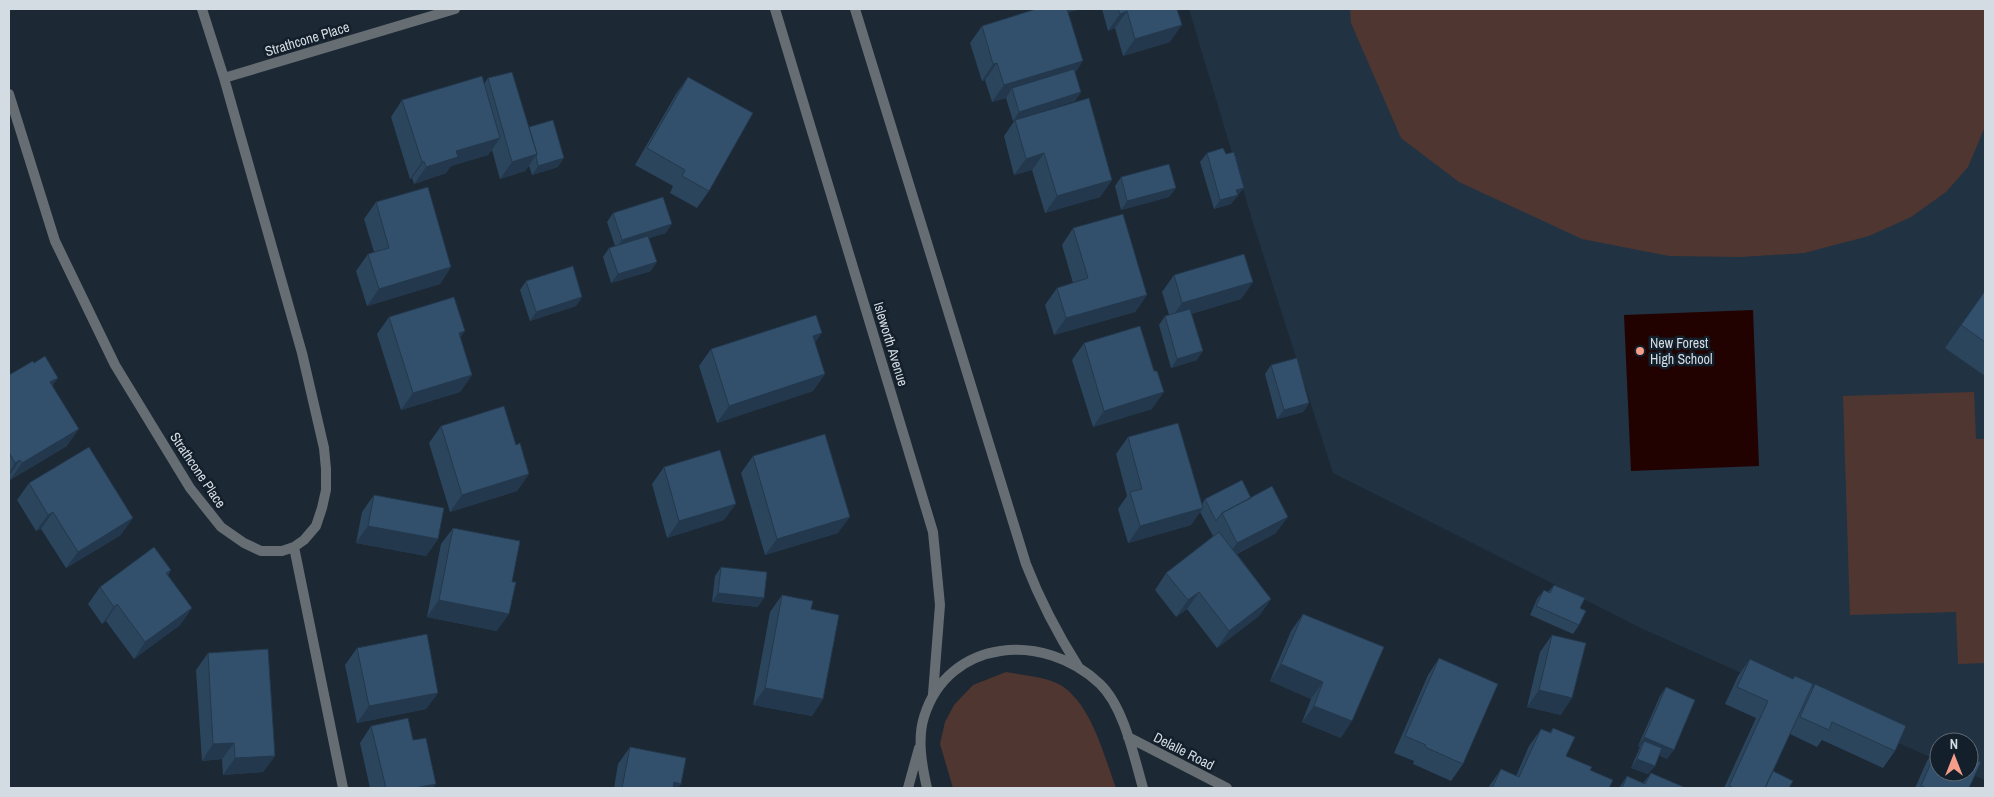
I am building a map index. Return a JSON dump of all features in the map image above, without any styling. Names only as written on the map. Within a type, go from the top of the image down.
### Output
[{"type":"street","points":[[202,9],[224,78],[302,353],[324,448],[326,476],[322,508],[316,526],[304,540],[294,547],[343,788]]},
{"type":"street","name":"Strathcone Place","points":[[224,78],[455,9]]},
{"type":"street","name":"Isleworth Avenue","points":[[776,9],[933,532],[940,605],[933,694]]},
{"type":"street","points":[[856,9],[1026,564],[1040,600],[1057,633],[1079,668]]},
{"type":"street","name":"Strathcone Place","points":[[9,94],[55,241],[115,365],[185,480],[221,527],[244,543],[261,551],[282,551],[294,547]]},
{"type":"street","points":[[908,788],[920,743],[923,718],[933,694],[948,675],[969,659],[995,651],[1020,648],[1048,654],[1079,668],[1101,685],[1117,709],[1143,788]]},
{"type":"street","name":"Delalle Road","points":[[1128,738],[1227,788]]},
{"type":"street","points":[[920,743],[927,788]]},
{"type":"shaded area","name":"New Forest High School","points":[[1189,9],[1985,9],[1985,780],[1979,777],[1979,732],[1929,732],[1929,757],[1643,629],[1333,473],[1255,229]]},
{"type":"shaded area","points":[[1350,9],[1985,9],[1984,129],[1968,167],[1946,192],[1911,217],[1869,236],[1804,253],[1740,257],[1669,256],[1582,239],[1459,182],[1401,138],[1351,23]]},
{"type":"shaded area","points":[[1753,310],[1759,466],[1631,471],[1624,315]]},
{"type":"shaded area","points":[[1974,392],[1976,439],[1985,439],[1985,663],[1958,664],[1956,612],[1850,615],[1843,396]]},
{"type":"shaded area","points":[[1006,672],[1050,680],[1062,686],[1072,695],[1081,706],[1096,732],[1116,788],[953,788],[940,744],[945,722],[954,705],[973,685]]},
{"type":"building","points":[[1036,9],[1067,9],[1083,61],[1004,85],[997,63],[993,64],[982,26]]},
{"type":"building","points":[[1118,9],[1177,9],[1182,25],[1135,39],[1127,11],[1120,14]]},
{"type":"building","points":[[1074,69],[1081,92],[1019,112],[1012,88]]},
{"type":"building","points":[[512,72],[537,154],[512,162],[488,78]]},
{"type":"building","points":[[482,76],[500,138],[456,151],[458,157],[426,167],[424,161],[422,162],[402,100]]},
{"type":"building","points":[[688,77],[753,113],[709,191],[682,176],[685,170],[647,148]]},
{"type":"building","points":[[1089,98],[1112,180],[1057,196],[1044,153],[1026,159],[1015,120]]},
{"type":"building","points":[[553,120],[564,158],[538,166],[537,154],[529,127]]},
{"type":"building","points":[[1223,148],[1226,154],[1234,152],[1244,188],[1236,190],[1238,195],[1220,200],[1207,153]]},
{"type":"building","points":[[1169,164],[1176,188],[1127,201],[1121,177]]},
{"type":"building","points":[[428,187],[451,267],[379,289],[368,254],[389,248],[376,202]]},
{"type":"building","points":[[663,197],[672,224],[622,240],[613,213]]},
{"type":"building","points":[[1123,214],[1147,295],[1066,318],[1057,288],[1088,278],[1073,228]]},
{"type":"building","points":[[648,236],[657,262],[618,274],[609,248]]},
{"type":"building","points":[[1244,254],[1253,282],[1182,303],[1174,275]]},
{"type":"building","points":[[573,266],[582,297],[536,312],[526,281]]},
{"type":"building","points":[[1985,291],[1985,342],[1961,325]]},
{"type":"building","points":[[454,297],[465,331],[459,333],[472,375],[413,393],[389,317]]},
{"type":"building","points":[[1190,309],[1203,351],[1177,359],[1165,316]]},
{"type":"building","points":[[816,315],[822,333],[813,336],[825,374],[729,406],[711,349]]},
{"type":"building","points":[[1140,326],[1154,371],[1157,371],[1164,392],[1104,411],[1084,343]]},
{"type":"building","points":[[45,356],[58,378],[50,382],[79,429],[22,463],[20,460],[15,463],[9,452],[9,375]]},
{"type":"building","points":[[1297,358],[1309,403],[1284,410],[1271,365]]},
{"type":"building","points":[[504,406],[516,445],[520,443],[529,474],[462,495],[441,426]]},
{"type":"building","points":[[1178,423],[1203,508],[1140,526],[1130,492],[1142,489],[1128,437]]},
{"type":"building","points":[[825,434],[850,517],[777,539],[753,456]]},
{"type":"building","points":[[89,447],[133,518],[78,552],[53,512],[48,515],[29,483]]},
{"type":"building","points":[[720,450],[736,504],[679,521],[664,467]]},
{"type":"building","points":[[1242,480],[1251,498],[1222,513],[1216,521],[1205,499]]},
{"type":"building","points":[[1272,486],[1288,517],[1237,543],[1222,513]]},
{"type":"building","points":[[374,495],[444,508],[438,539],[368,526]]},
{"type":"building","points":[[453,528],[520,541],[512,582],[516,582],[509,614],[439,600]]},
{"type":"building","points":[[1219,532],[1271,599],[1229,631],[1199,592],[1188,600],[1166,573]]},
{"type":"building","points":[[154,547],[171,570],[166,573],[192,608],[145,642],[117,604],[114,607],[100,587]]},
{"type":"building","points":[[721,567],[767,572],[764,598],[718,593]]},
{"type":"building","points":[[1554,585],[1585,598],[1580,608],[1586,611],[1579,625],[1536,606],[1544,590],[1550,593]]},
{"type":"building","points":[[782,595],[813,601],[811,609],[839,615],[823,699],[765,688]]},
{"type":"building","points":[[1303,614],[1384,647],[1352,721],[1314,706],[1323,682],[1281,664]]},
{"type":"building","points":[[427,634],[438,693],[369,706],[357,648]]},
{"type":"building","points":[[1552,635],[1586,643],[1572,698],[1539,690]]},
{"type":"building","points":[[268,649],[275,756],[235,758],[234,743],[213,744],[208,653]]},
{"type":"building","points":[[1439,658],[1498,684],[1463,764],[1405,736]]},
{"type":"building","points":[[1750,659],[1793,679],[1795,676],[1813,684],[1765,788],[1735,788],[1729,786],[1768,701],[1737,687]]},
{"type":"building","points":[[1815,684],[1906,726],[1895,751],[1832,722],[1829,730],[1800,717]]},
{"type":"building","points":[[1666,687],[1695,700],[1674,750],[1644,737]]},
{"type":"building","points":[[408,718],[413,740],[426,738],[436,784],[415,788],[386,788],[371,726]]},
{"type":"building","points":[[1553,728],[1575,737],[1566,756],[1592,767],[1590,770],[1613,780],[1609,788],[1492,788],[1501,769],[1519,777],[1541,729],[1551,733]]},
{"type":"building","points":[[1644,741],[1662,748],[1655,766],[1637,759]]},
{"type":"building","points":[[630,747],[686,758],[681,784],[674,782],[673,788],[622,788]]},
{"type":"building","points":[[1929,767],[1929,782],[1972,782],[1969,788],[1927,788],[1921,786]]},
{"type":"building","points":[[1773,771],[1793,781],[1789,788],[1765,788]]},
{"type":"building","points":[[1651,773],[1686,788],[1622,788],[1627,776],[1645,784]]},
{"type":"place","name":"New Forest High School","points":[[1640,351]]}]
